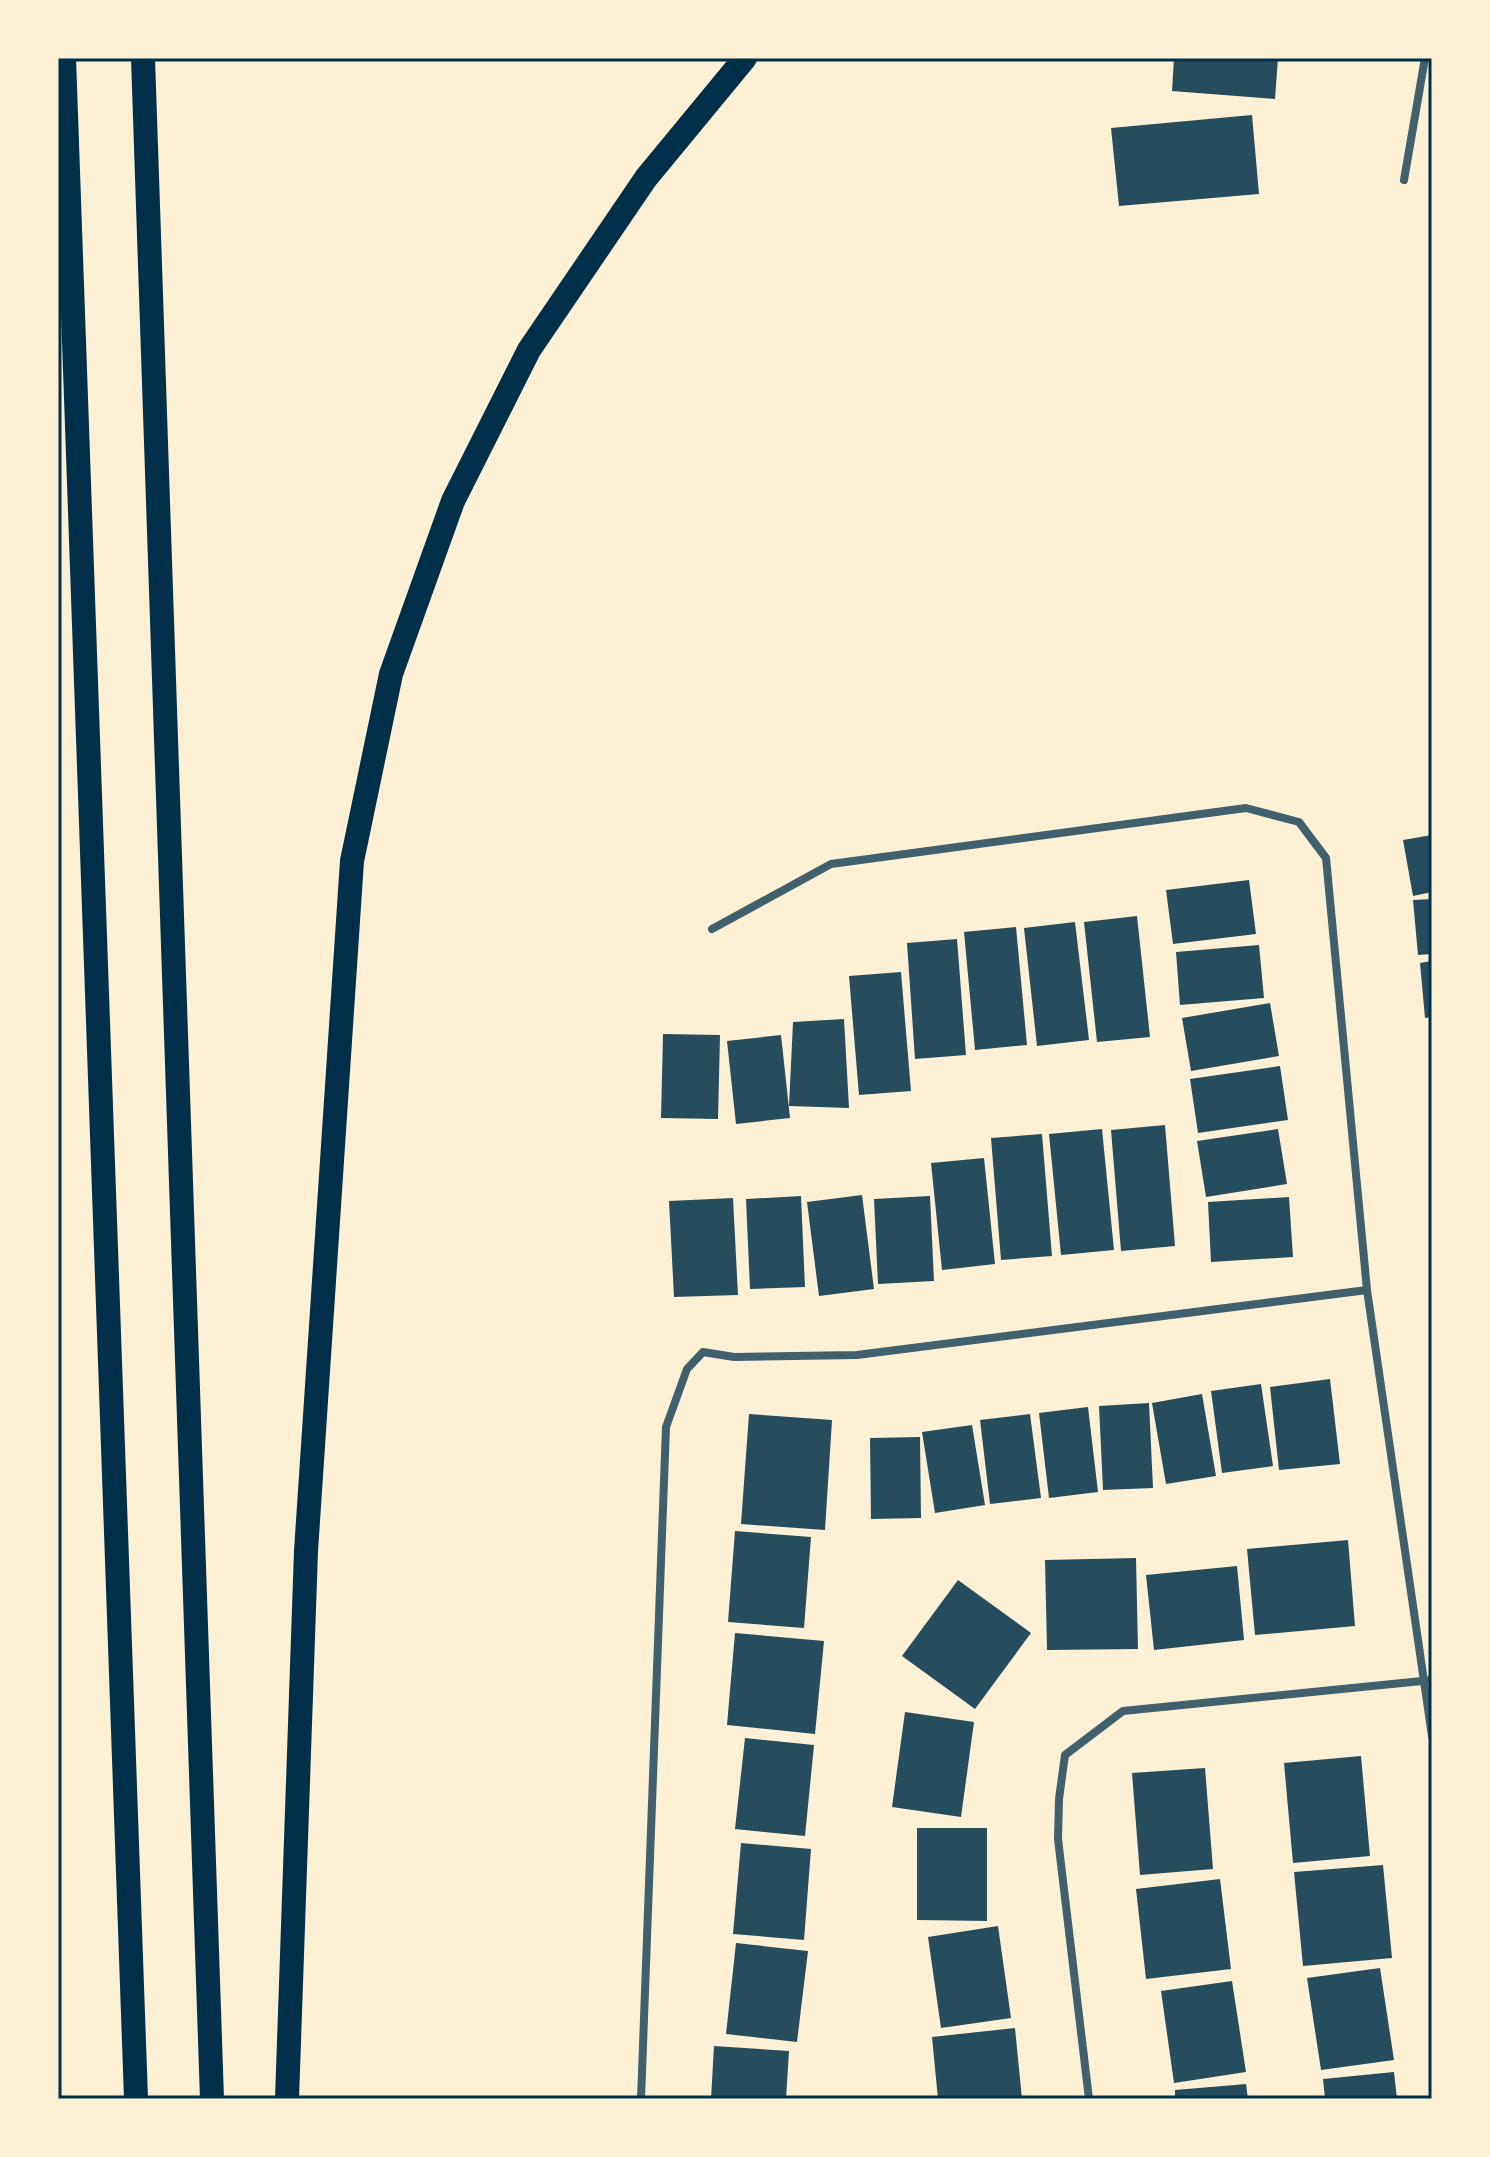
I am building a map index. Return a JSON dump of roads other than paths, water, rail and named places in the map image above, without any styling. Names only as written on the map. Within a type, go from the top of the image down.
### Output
[{"type":"highway","points":[[64,58],[136,2099]]},
{"type":"highway","points":[[143,58],[212,2099]]},
{"type":"highway","points":[[287,2099],[306,1551],[351,876],[391,674],[453,501],[529,350],[646,178],[745,58]]},
{"type":"street","points":[[1404,180],[1425,58]]},
{"type":"street","points":[[712,929],[831,864],[1246,808],[1299,822],[1326,858],[1367,1290],[1429,1681],[1432,1736]]},
{"type":"street","points":[[641,2099],[666,1427],[687,1369],[703,1352],[734,1357],[857,1355],[1367,1290]]},
{"type":"street","points":[[1089,2099],[1058,1839],[1065,1755],[1123,1711],[1429,1681]]}]
